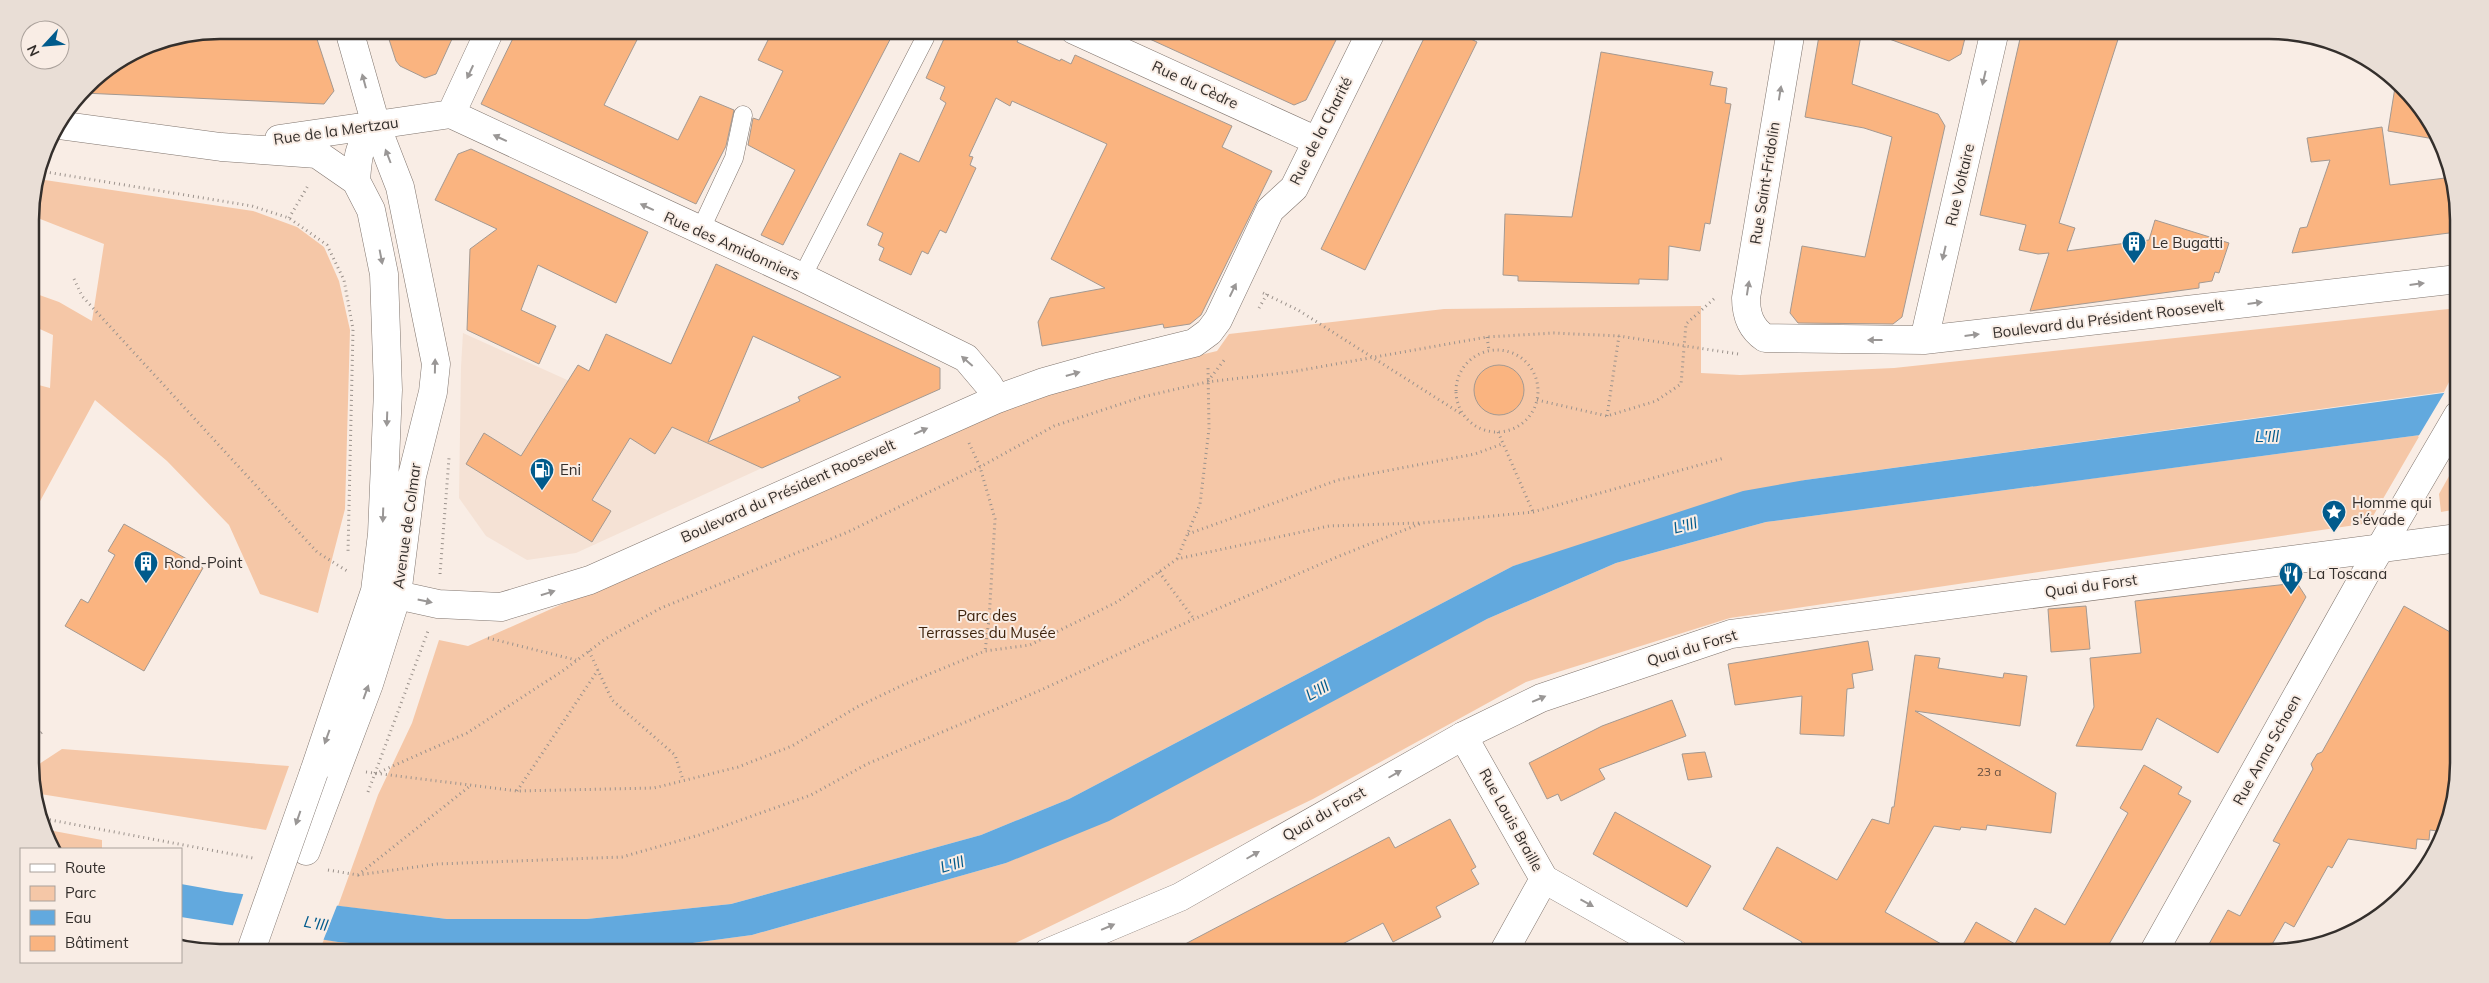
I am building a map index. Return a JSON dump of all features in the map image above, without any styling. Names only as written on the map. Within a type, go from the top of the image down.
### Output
[{"type":"street","name":"Avenue de Colmar","points":[[254,944],[323,776],[369,684],[397,595],[412,476],[433,392],[436,364],[400,187],[376,125],[352,39]]},
{"type":"street","points":[[451,114],[486,39]]},
{"type":"street","name":"Rue du Cèdre","points":[[1094,39],[1317,141]]},
{"type":"street","name":"Rue de la Charité","points":[[1209,332],[1218,320],[1238,280],[1270,210],[1294,188],[1368,39]]},
{"type":"street","name":"Rue Saint-Fridolin","points":[[1750,344],[1746,298],[1789,39]]},
{"type":"street","name":"Rue Voltaire","points":[[1924,340],[1993,39]]},
{"type":"street","name":"Rue de la Mertzau","points":[[221,147],[451,114]]},
{"type":"street","name":"Rue des Amidonniers","points":[[451,114],[802,277],[966,358],[988,384],[997,399]]},
{"type":"street","points":[[316,154],[339,150],[376,125]]},
{"type":"street","points":[[356,182],[361,144],[376,125]]},
{"type":"street","name":"Rue de la Mertzau","points":[[65,126],[221,147],[316,154],[356,182],[371,210]]},
{"type":"street","name":"Avenue de Colmar","points":[[272,944],[312,860],[323,776],[375,591],[379,562],[382,534],[388,390],[384,274],[371,210]]},
{"type":"street","name":"Boulevard du Président Roosevelt","points":[[1750,344],[1765,338],[1924,340],[2450,280]]},
{"type":"street","name":"Boulevard du Président Roosevelt","points":[[397,595],[438,604],[501,607],[590,580],[957,415],[1044,382],[1182,347],[1194,343],[1209,332]]},
{"type":"street","name":"Rue Anna Schoen","points":[[2158,944],[2450,429]]},
{"type":"street","name":"Quai du Forst","points":[[1068,944],[1180,897],[1463,736],[1541,698],[1731,634],[2450,539]]},
{"type":"street","points":[[379,562],[397,595]]},
{"type":"street","name":"Rue Louis Braille","points":[[1463,736],[1544,879],[1659,944]]},
{"type":"street","points":[[1508,944],[1544,879]]},
{"type":"lane","points":[[802,277],[924,39]]},
{"type":"lane","points":[[700,231],[734,158],[743,115]]},
{"type":"path","points":[[289,218],[317,171],[316,154]]},
{"type":"path","points":[[45,172],[252,206],[289,218],[327,245],[344,280],[353,329],[348,553]]},
{"type":"path","points":[[74,279],[82,296],[316,552],[347,571]]},
{"type":"path","points":[[1238,280],[1298,310],[1463,415],[1473,425],[1485,430],[1498,432],[1524,423],[1532,413],[1537,400],[1538,387],[1534,374],[1527,362],[1516,354],[1503,350],[1489,350],[1476,355],[1466,364],[1459,375],[1456,389],[1463,415]]},
{"type":"path","points":[[1537,400],[1607,416],[1656,401],[1681,384],[1686,324],[1720,294]]},
{"type":"path","points":[[1177,560],[1200,504],[1210,429],[1207,382],[1209,332]]},
{"type":"path","points":[[1724,458],[1533,512],[1422,523],[1329,526],[1177,560],[1117,602],[1030,645],[985,651],[873,699],[792,746],[738,767],[654,788],[517,791],[375,774],[467,733],[606,639],[660,608],[848,532],[980,467],[1054,426],[1142,397],[1207,382],[1291,372],[1487,337],[1554,333],[1619,336],[1684,345],[1750,344]]},
{"type":"path","points":[[1607,416],[1619,336]]},
{"type":"path","points":[[1487,337],[1489,350]]},
{"type":"path","points":[[957,415],[980,467],[995,519],[989,620],[985,651]]},
{"type":"path","points":[[1498,432],[1533,512]]},
{"type":"path","points":[[1188,534],[1338,480],[1475,454],[1502,444]]},
{"type":"path","points":[[312,860],[358,875],[437,864],[622,857],[699,835],[812,795],[867,764],[1041,690],[1194,619],[1337,557],[1422,523]]},
{"type":"path","points":[[344,580],[348,562]]},
{"type":"path","points":[[1159,572],[1194,619]]},
{"type":"path","points":[[486,637],[577,660]]},
{"type":"path","points":[[589,651],[612,700],[675,755],[684,780]]},
{"type":"path","points":[[517,791],[598,670]]},
{"type":"path","points":[[39,734],[45,730]]},
{"type":"path","points":[[358,875],[470,786]]},
{"type":"path","points":[[48,819],[261,860]]},
{"type":"shaded area","points":[[463,333],[762,468],[576,553],[527,560],[486,536],[459,498]]},
{"type":"green space","points":[[43,180],[253,211],[297,227],[324,247],[339,281],[350,330],[345,509],[318,613],[260,594],[229,525],[167,461],[95,400],[39,503],[39,385],[50,388],[53,335],[39,329],[39,295],[59,302],[92,321],[104,244],[39,219]]},
{"type":"green space","name":"Parc des Terrasses du Musée","points":[[1701,306],[1701,373],[1740,375],[1894,368],[2450,309],[2450,380],[2444,392],[1805,480],[1513,566],[1069,799],[981,835],[731,904],[587,919],[447,919],[338,906],[378,795],[412,723],[439,640],[468,646],[985,415],[1103,378],[1217,351],[1229,334],[1444,309]]},
{"type":"green space","points":[[2420,435],[2369,523],[1730,618],[1526,682],[1313,799],[1014,944],[685,944],[752,935],[1006,863],[1487,619],[1616,563],[1766,522]]},
{"type":"green space","points":[[2450,474],[2450,510],[2441,512],[2439,494]]},
{"type":"green space","points":[[62,749],[289,766],[266,830],[41,794],[39,764]]},
{"type":"green space","points":[[52,831],[102,840],[102,848],[60,848]]},
{"type":"green space","points":[[324,939],[363,944],[322,944]]},
{"type":"water","name":"L'Ill","points":[[2450,392],[2450,431],[1766,522],[1616,563],[1487,619],[1109,821],[1006,863],[752,935],[685,944],[363,944],[338,942],[182,917],[182,884],[226,892],[447,919],[587,919],[731,904],[981,835],[1069,799],[1513,566],[1743,491],[1805,480]]},
{"type":"pier","points":[[2450,389],[2450,433],[2418,437],[2446,390]]},
{"type":"pier","points":[[244,892],[338,903],[323,941],[232,928]]},
{"type":"building","points":[[208,39],[317,39],[334,91],[324,104],[91,93],[119,69],[140,57],[162,48],[185,42]]},
{"type":"building","points":[[389,39],[452,39],[436,74],[425,78],[400,66],[396,61]]},
{"type":"building","points":[[513,39],[637,39],[604,105],[678,140],[700,96],[734,110],[726,146],[696,204],[481,104]]},
{"type":"building","points":[[768,39],[890,39],[783,245],[761,235],[795,170],[748,145],[753,118],[759,120],[783,71],[758,60]]},
{"type":"building","points":[[944,39],[1016,39],[1018,40],[1017,42],[1071,64],[1075,55],[1232,126],[1222,147],[1272,171],[1201,315],[1190,324],[1164,328],[1163,324],[1042,346],[1038,322],[1050,298],[1105,288],[1051,259],[1107,144],[1012,101],[1010,106],[996,98],[969,156],[973,157],[970,165],[976,168],[946,233],[940,230],[928,254],[922,251],[911,275],[879,260],[884,248],[878,245],[883,233],[867,225],[900,153],[919,162],[946,103],[940,99],[945,87],[926,78]]},
{"type":"building","points":[[1150,39],[1336,39],[1306,100],[1294,105]]},
{"type":"building","points":[[1424,39],[1471,39],[1477,42],[1365,270],[1321,249]]},
{"type":"building","points":[[1818,39],[1860,39],[1852,84],[1938,114],[1945,126],[1902,317],[1893,324],[1798,323],[1790,313],[1802,246],[1865,257],[1892,137],[1864,128],[1805,117]]},
{"type":"building","points":[[1889,39],[1965,39],[1961,54],[1949,61]]},
{"type":"building","points":[[2020,39],[2118,39],[2059,223],[2075,228],[2067,251],[2149,240],[2155,220],[2229,243],[2219,273],[2215,272],[2212,281],[2199,283],[2199,288],[2030,311],[2049,253],[2038,254],[2019,250],[2026,225],[1980,215]]},
{"type":"building","points":[[1601,52],[1713,72],[1710,85],[1727,88],[1725,103],[1731,104],[1710,224],[1705,223],[1700,251],[1669,246],[1668,280],[1639,279],[1639,284],[1518,281],[1518,276],[1503,275],[1505,214],[1572,217]]},
{"type":"building","points":[[2395,90],[2420,119],[2431,138],[2388,131]]},
{"type":"building","points":[[2382,127],[2390,185],[2445,178],[2449,196],[2450,233],[2292,253],[2300,228],[2307,227],[2330,160],[2311,162],[2307,138]]},
{"type":"building","points":[[471,149],[648,232],[616,303],[538,265],[521,310],[556,326],[539,364],[467,330],[470,249],[497,229],[435,200],[458,154]]},
{"type":"building","points":[[716,264],[940,368],[940,389],[762,468],[672,427],[655,454],[630,438],[592,500],[611,511],[592,542],[466,464],[484,433],[521,456],[578,365],[589,371],[606,334],[671,364]],"holes":[[[753,336],[841,377],[798,397],[800,401],[708,442]]]},
{"type":"building","points":[[1499,365],[1509,367],[1517,372],[1522,380],[1524,390],[1522,400],[1517,408],[1509,413],[1499,415],[1489,413],[1481,408],[1476,400],[1474,390],[1476,380],[1481,372],[1489,367]]},
{"type":"building","name":"Rond-Point","points":[[124,524],[203,568],[144,671],[65,626],[81,599],[88,603],[115,555],[108,551]]},
{"type":"building","points":[[2297,583],[2306,597],[2218,753],[2157,718],[2142,750],[2076,746],[2094,707],[2090,658],[2141,653],[2135,601]]},
{"type":"building","points":[[2086,606],[2090,649],[2051,652],[2048,609]]},
{"type":"building","points":[[2404,606],[2450,632],[2450,775],[2447,798],[2437,831],[2430,830],[2429,840],[2417,839],[2416,849],[2348,839],[2332,868],[2328,866],[2294,927],[2285,922],[2272,944],[2209,944],[2228,910],[2240,916],[2280,844],[2273,841],[2313,769],[2311,764],[2317,754],[2322,752]]},
{"type":"building","points":[[1868,641],[1873,670],[1852,674],[1854,688],[1847,689],[1844,736],[1800,734],[1802,696],[1735,705],[1728,664]]},
{"type":"building","points":[[1915,655],[1940,658],[1938,668],[2003,678],[2004,673],[2027,676],[2020,726],[1915,711],[2056,793],[2051,833],[1987,825],[1986,830],[1961,827],[1960,830],[1934,826],[1885,912],[1941,944],[1801,944],[1802,942],[1743,909],[1777,847],[1837,880],[1872,819],[1889,824],[1892,807],[1894,807]]},
{"type":"building","points":[[1672,700],[1686,736],[1599,769],[1605,779],[1561,801],[1558,794],[1547,799],[1529,763],[1602,726]]},
{"type":"building","points":[[1705,752],[1712,777],[1688,780],[1682,754]]},
{"type":"building","points":[[2144,765],[2182,787],[2178,794],[2191,801],[2109,944],[2015,944],[2035,908],[2065,925],[2128,813],[2120,808]]},
{"type":"building","points":[[1615,812],[1711,866],[1687,907],[1593,854]]},
{"type":"building","points":[[1450,819],[1476,867],[1471,870],[1479,884],[1436,907],[1441,917],[1393,942],[1383,923],[1342,944],[1185,944],[1389,837],[1395,848]]},
{"type":"building","points":[[1976,922],[2015,944],[1963,944]]},
{"type":"place","name":"Le Bugatti","points":[[2134,264]]},
{"type":"place","name":"Eni","points":[[542,491]]},
{"type":"place","name":"Homme qui s'évade","points":[[2334,533]]},
{"type":"place","name":"Rond-Point","points":[[146,584]]},
{"type":"place","name":"La Toscana","points":[[2291,595]]}]
